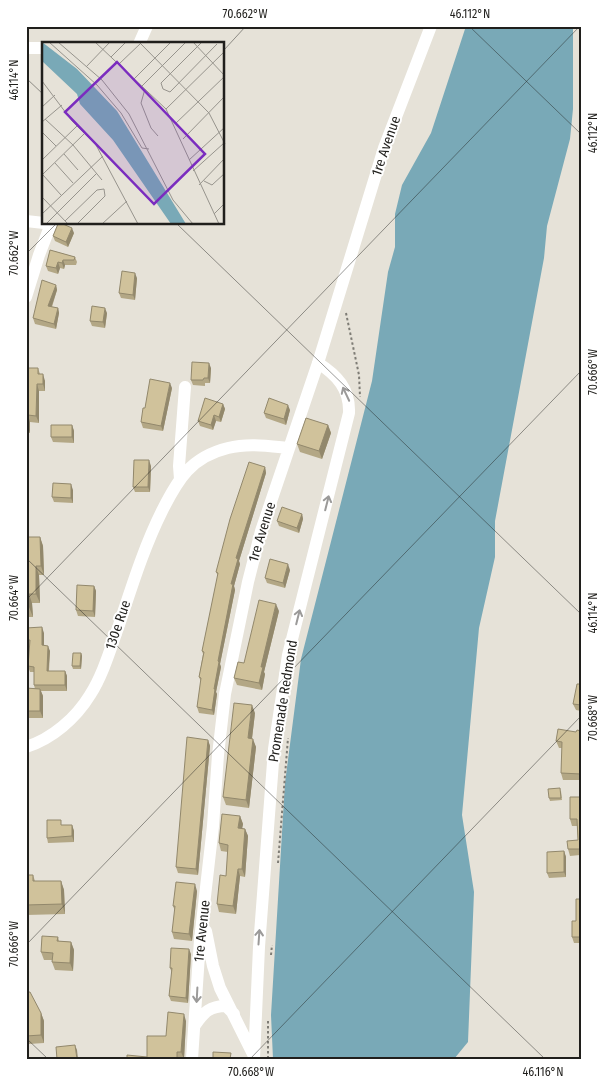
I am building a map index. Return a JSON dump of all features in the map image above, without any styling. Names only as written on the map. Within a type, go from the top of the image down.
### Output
[{"type":"street","points":[[140,42],[147,26]]},
{"type":"street","name":"1re Avenue","points":[[192,1059],[225,694],[248,582],[261,531],[318,363],[384,148],[431,26]]},
{"type":"street","points":[[26,48],[42,48]]},
{"type":"street","points":[[26,221],[42,223]]},
{"type":"street","points":[[26,297],[50,225]]},
{"type":"street","name":"Promenade Redmond","points":[[254,1058],[258,947],[274,749],[288,655],[349,413],[350,402],[344,388],[333,373],[318,363]]},
{"type":"street","points":[[180,480],[178,466],[185,387]]},
{"type":"street","name":"130e Rue","points":[[26,747],[56,732],[71,719],[90,695],[110,651],[154,528],[188,468],[205,457],[227,448],[247,444],[289,448]]},
{"type":"street","name":"Promenade Redmond","points":[[204,912],[213,966],[220,988],[254,1058]]},
{"type":"street","points":[[196,1025],[201,1016],[212,1008],[226,1006],[234,1014]]},
{"type":"water","points":[[466,26],[573,26],[573,109],[570,139],[547,226],[544,258],[495,521],[495,557],[479,628],[462,815],[474,892],[468,1042],[454,1059],[273,1059],[271,1015],[285,783],[301,659],[372,381],[388,272],[395,247],[395,214],[402,185],[431,133]]},
{"type":"building","points":[[58,225],[65,225],[72,228],[66,242],[53,236]]},
{"type":"building","points":[[50,250],[75,257],[74,260],[58,262],[56,268],[46,266]]},
{"type":"building","points":[[122,271],[135,273],[133,295],[119,293]]},
{"type":"building","points":[[42,280],[56,285],[48,306],[58,308],[54,324],[33,318]]},
{"type":"building","points":[[92,306],[105,308],[103,322],[90,321]]},
{"type":"building","points":[[192,362],[209,363],[208,378],[191,380]]},
{"type":"building","points":[[26,368],[38,368],[38,374],[43,374],[43,384],[37,384],[36,416],[28,415],[27,426],[26,426]]},
{"type":"building","points":[[150,379],[170,383],[161,426],[141,422]]},
{"type":"building","points":[[205,398],[223,404],[219,417],[214,415],[211,425],[198,421]]},
{"type":"building","points":[[269,398],[288,405],[284,419],[264,413]]},
{"type":"building","points":[[306,418],[328,425],[319,451],[297,444]]},
{"type":"building","points":[[51,425],[72,425],[72,437],[51,437]]},
{"type":"building","points":[[134,460],[149,460],[148,487],[133,487]]},
{"type":"building","points":[[249,462],[265,467],[236,558],[238,559],[231,584],[233,584],[218,661],[212,710],[197,707],[201,678],[199,677],[204,652],[202,651],[218,573],[216,572],[230,519]]},
{"type":"building","points":[[53,483],[71,484],[71,498],[52,497]]},
{"type":"building","points":[[282,507],[302,514],[297,528],[277,521]]},
{"type":"building","points":[[26,537],[40,537],[41,566],[36,566],[36,594],[29,594],[29,607],[26,607]]},
{"type":"building","points":[[270,559],[288,564],[283,583],[265,578]]},
{"type":"building","points":[[77,585],[94,586],[93,611],[76,610]]},
{"type":"building","points":[[259,600],[276,604],[259,683],[234,678],[238,662],[244,663]]},
{"type":"building","points":[[42,627],[42,645],[48,646],[47,671],[65,671],[65,685],[34,685],[34,667],[28,666],[30,640],[27,640],[26,628]]},
{"type":"building","points":[[73,653],[81,653],[80,666],[72,666]]},
{"type":"building","points":[[577,684],[581,684],[581,705],[573,704]]},
{"type":"building","points":[[26,688],[40,689],[40,711],[26,711]]},
{"type":"building","points":[[234,703],[252,705],[248,738],[253,739],[246,800],[223,797]]},
{"type":"building","points":[[558,729],[581,731],[581,774],[561,773],[562,742],[556,741]]},
{"type":"building","points":[[187,737],[208,740],[196,869],[176,867]]},
{"type":"building","points":[[560,788],[561,798],[549,798],[548,789]]},
{"type":"building","points":[[570,797],[581,797],[581,869],[580,849],[568,849],[567,841],[578,840],[577,819],[570,819]]},
{"type":"building","points":[[222,814],[240,816],[238,828],[245,829],[242,869],[238,869],[233,906],[217,904],[220,875],[226,876],[228,845],[219,843]]},
{"type":"building","points":[[47,820],[61,820],[61,825],[72,825],[72,836],[47,838]]},
{"type":"building","points":[[564,851],[564,872],[547,873],[547,852]]},
{"type":"building","points":[[26,875],[33,875],[33,881],[61,881],[62,904],[26,905]]},
{"type":"building","points":[[176,882],[195,884],[189,934],[172,932]]},
{"type":"building","points":[[576,899],[581,899],[581,937],[572,937],[572,921],[576,921]]},
{"type":"building","points":[[42,936],[58,937],[57,941],[71,942],[70,963],[52,962],[53,953],[41,952]]},
{"type":"building","points":[[171,948],[189,949],[186,998],[169,996],[172,968],[170,968]]},
{"type":"building","points":[[26,992],[30,992],[41,1013],[41,1035],[26,1036],[28,1018],[26,1015]]},
{"type":"building","points":[[168,1012],[184,1014],[181,1052],[177,1052],[177,1059],[127,1059],[127,1055],[147,1057],[147,1036],[166,1036]]},
{"type":"building","points":[[75,1045],[77,1059],[57,1059],[56,1047]]},
{"type":"building","points":[[213,1052],[231,1053],[230,1059],[213,1059]]}]
